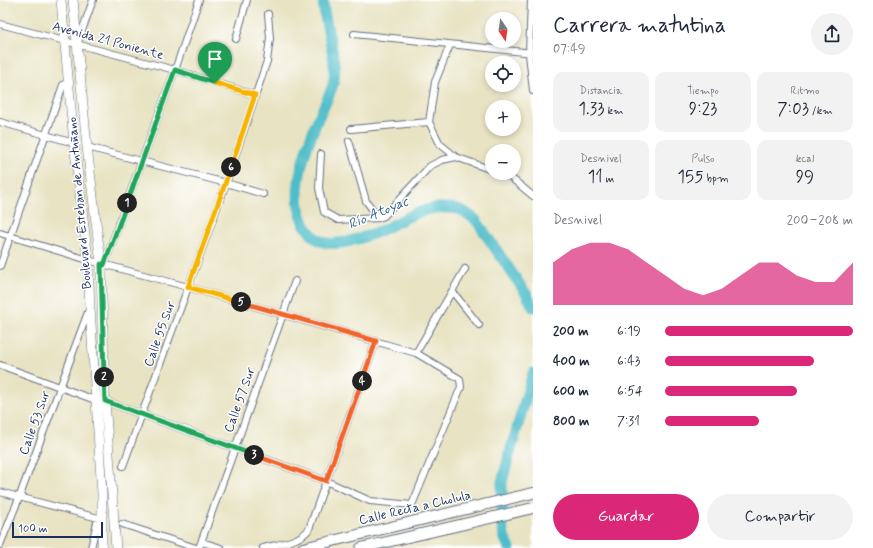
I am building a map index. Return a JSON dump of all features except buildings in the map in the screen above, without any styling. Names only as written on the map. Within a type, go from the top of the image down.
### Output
[{"type":"main road","name":"Boulevard Esteban de Antuñano","points":[[62,0],[74,143],[88,260],[95,400],[102,493],[100,519],[102,548]]},
{"type":"main road","name":"Boulevard Esteban de Antuñano","points":[[74,0],[87,146],[103,264],[105,401],[116,548]]},
{"type":"main road","name":"Calle Recta a Cholula","points":[[303,548],[533,493]]},
{"type":"main road","name":"Calle Recta a Cholula","points":[[360,548],[533,508]]},
{"type":"street","points":[[78,43],[93,0]]},
{"type":"street","points":[[103,264],[200,0]]},
{"type":"street","points":[[236,40],[247,0]]},
{"type":"street","points":[[531,0],[533,91]]},
{"type":"street","name":"Calle 55 Sur","points":[[123,466],[226,182],[267,61],[270,38],[268,14]]},
{"type":"street","name":"Avenida 21 Poniente","points":[[0,24],[78,43],[175,70],[255,95]]},
{"type":"street","points":[[354,34],[531,54]]},
{"type":"street","points":[[450,45],[435,82],[429,122],[440,144],[456,157],[485,167]]},
{"type":"street","points":[[0,266],[63,85],[69,81]]},
{"type":"street","points":[[0,122],[74,143]]},
{"type":"street","points":[[351,129],[429,122]]},
{"type":"street","points":[[349,141],[366,202],[379,218]]},
{"type":"street","points":[[87,146],[226,182],[263,194]]},
{"type":"street","points":[[321,154],[319,188],[324,212],[338,220],[379,218],[384,216],[430,166],[442,160],[456,157]]},
{"type":"street","points":[[514,180],[533,196]]},
{"type":"street","points":[[0,233],[88,260],[188,287],[416,353],[460,379],[461,387],[412,505],[370,501],[326,481],[105,401]]},
{"type":"street","points":[[416,353],[465,269]]},
{"type":"street","name":"Calle 57 Sur","points":[[199,546],[295,282]]},
{"type":"street","points":[[452,292],[479,325]]},
{"type":"street","name":"Calle 53 Sur","points":[[0,545],[90,308]]},
{"type":"street","points":[[262,548],[305,535],[309,529],[376,341]]},
{"type":"street","points":[[0,365],[95,400]]},
{"type":"street","points":[[0,492],[100,519],[91,548]]},
{"type":"street","points":[[122,524],[199,546],[221,548]]},
{"type":"waterway","name":"Río Atoyac","points":[[323,0],[333,54],[334,75],[331,90],[316,123],[302,164],[298,190],[301,214],[307,228],[321,241],[341,243],[376,233],[419,212],[437,208],[455,208],[461,210],[476,220],[527,295],[533,307]]},
{"type":"waterway","name":"Río Atoyac","points":[[510,548],[505,539],[502,526],[502,482],[533,373]]},
{"type":"route","points":[[175,70],[215,83],[255,95],[226,182],[188,287],[376,341],[326,481],[105,401],[101,264],[104,265],[175,70]]}]
